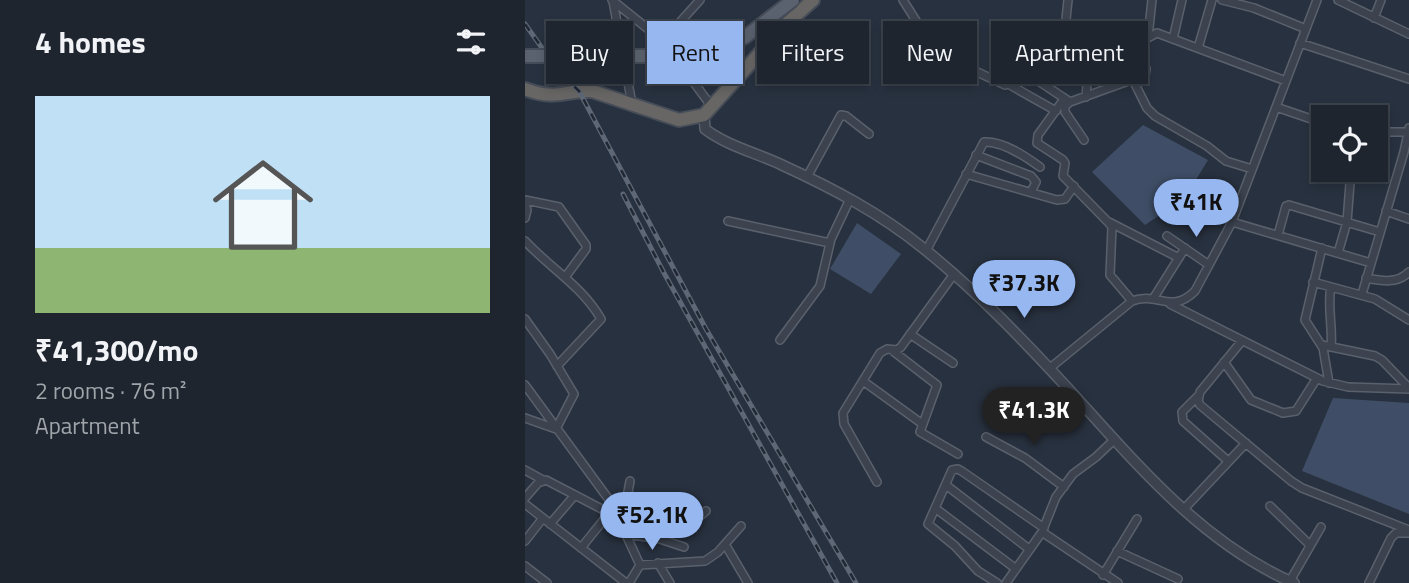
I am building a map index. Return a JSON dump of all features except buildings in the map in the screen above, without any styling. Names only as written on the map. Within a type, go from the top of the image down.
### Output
[{"type":"highway","points":[[525,89],[551,97],[592,91],[679,120],[708,111],[784,26],[813,0]]},
{"type":"main road","points":[[525,57],[668,57],[713,52],[745,37],[793,0]]},
{"type":"street","points":[[632,104],[613,0],[647,28]]},
{"type":"street","points":[[681,21],[700,0]]},
{"type":"street","points":[[903,0],[925,35],[948,57],[1000,84],[1010,85],[1056,110]]},
{"type":"street","points":[[1066,21],[1068,0]]},
{"type":"street","points":[[1148,37],[1152,0]]},
{"type":"street","points":[[1173,39],[1182,0]]},
{"type":"street","points":[[1198,48],[1212,0]]},
{"type":"street","points":[[1222,0],[1254,8],[1306,29]]},
{"type":"street","points":[[1170,304],[1188,298],[1195,291],[1232,222],[1317,0]]},
{"type":"street","points":[[1338,0],[1409,34]]},
{"type":"street","points":[[1374,18],[1381,0]]},
{"type":"street","points":[[1148,37],[1157,33],[1286,81]]},
{"type":"street","points":[[1300,43],[1409,79]]},
{"type":"street","points":[[691,84],[708,111],[705,129],[716,137],[850,199],[890,223],[954,274],[1050,368],[1184,509],[1243,558],[1293,582],[1321,527]]},
{"type":"street","points":[[1045,84],[1067,100]]},
{"type":"street","points":[[1086,97],[1087,84]]},
{"type":"street","points":[[1122,84],[1086,97],[1067,100],[1038,135],[1037,143],[1063,160],[1063,176],[1112,227],[1110,275],[1132,301]]},
{"type":"street","points":[[1135,84],[1147,108],[1155,116],[1207,146],[1222,159],[1252,169]]},
{"type":"street","points":[[1067,100],[1065,112],[1084,139]]},
{"type":"street","points":[[1276,107],[1311,119]]},
{"type":"street","points":[[807,177],[841,115],[869,134]]},
{"type":"street","points":[[1362,294],[1408,142],[1409,130],[1388,131]]},
{"type":"street","points":[[926,251],[981,144],[988,141],[1016,152],[1040,167]]},
{"type":"street","points":[[976,155],[1031,176],[1036,182],[1031,192]]},
{"type":"street","points":[[966,174],[1062,200],[1074,186]]},
{"type":"street","points":[[1338,253],[1347,222],[1350,182]]},
{"type":"street","points":[[780,340],[820,286],[830,243],[850,199]]},
{"type":"street","points":[[525,218],[525,202],[555,205],[586,245],[586,249],[566,276]]},
{"type":"street","points":[[1277,235],[1286,206],[1380,232]]},
{"type":"street","points":[[1386,211],[1409,219]]},
{"type":"street","points":[[728,221],[830,243]]},
{"type":"street","points":[[1108,222],[1179,258]]},
{"type":"street","points":[[1232,222],[1371,263]]},
{"type":"street","points":[[1167,236],[1209,265]]},
{"type":"street","points":[[525,241],[538,255],[566,276],[601,319],[557,366]]},
{"type":"street","points":[[1153,299],[1185,248]]},
{"type":"street","points":[[1322,248],[1305,320],[1322,345],[1329,383]]},
{"type":"street","points":[[1366,278],[1392,281],[1409,272]]},
{"type":"street","points":[[877,482],[844,425],[843,413],[880,353],[901,347],[954,274]]},
{"type":"street","points":[[1313,282],[1362,294],[1389,306],[1409,320]]},
{"type":"street","points":[[1331,287],[1331,347]]},
{"type":"street","points":[[1050,368],[1132,301],[1148,298],[1170,304],[1317,379],[1348,387],[1409,388]]},
{"type":"street","points":[[525,319],[574,394],[556,429]]},
{"type":"street","points":[[910,334],[953,363]]},
{"type":"street","points":[[1228,461],[1183,421],[1182,412],[1198,397],[1241,342]]},
{"type":"street","points":[[1322,345],[1375,356],[1409,388]]},
{"type":"street","points":[[893,350],[937,385],[933,401],[921,423],[920,432],[958,454]]},
{"type":"street","points":[[1224,362],[1251,400],[1283,413],[1296,411],[1317,379]]},
{"type":"street","points":[[863,381],[921,423]]},
{"type":"street","points":[[525,385],[627,522],[626,534],[640,565]]},
{"type":"street","points":[[1198,397],[1200,405],[1302,488],[1409,531]]},
{"type":"street","points":[[525,418],[556,429]]},
{"type":"street","points":[[986,437],[1025,458],[1064,487]]},
{"type":"street","points":[[1006,583],[1043,530],[1056,498],[1073,474],[1115,439]]},
{"type":"street","points":[[1184,509],[1245,443]]},
{"type":"street","points":[[997,583],[978,571],[955,546],[931,528],[928,520],[952,470],[958,469],[1103,575],[1118,583]]},
{"type":"street","points":[[525,470],[617,517],[660,517],[684,530],[706,511]]},
{"type":"street","points":[[525,498],[543,480]]},
{"type":"street","points":[[622,515],[630,481]]},
{"type":"street","points":[[946,485],[1029,549]]},
{"type":"street","points":[[550,524],[575,495]]},
{"type":"street","points":[[525,504],[628,583],[640,565],[705,561],[711,558],[741,526]]},
{"type":"street","points":[[1270,506],[1310,545]]},
{"type":"street","points":[[935,508],[1016,569]]},
{"type":"street","points":[[581,548],[609,513]]},
{"type":"street","points":[[525,541],[543,518]]},
{"type":"street","points":[[1103,575],[1137,519]]},
{"type":"street","points":[[1369,583],[1391,538],[1395,533],[1409,531]]},
{"type":"street","points":[[626,534],[660,539],[684,547]]},
{"type":"street","points":[[725,544],[748,583]]},
{"type":"street","points":[[1117,551],[1178,579]]},
{"type":"street","points":[[658,563],[670,583]]},
{"type":"street","points":[[525,566],[547,583]]},
{"type":"street","points":[[532,583],[538,576]]},
{"type":"water","points":[[1143,125],[1208,160],[1185,198],[1145,225],[1092,172]]},
{"type":"water","points":[[857,223],[901,254],[871,294],[830,269]]},
{"type":"water","points":[[1333,398],[1409,403],[1409,514],[1302,471]]},
{"type":"railway","points":[[525,24],[559,72],[579,91],[706,329],[856,583]]},
{"type":"railway","points":[[623,194],[664,273],[837,583]]}]
